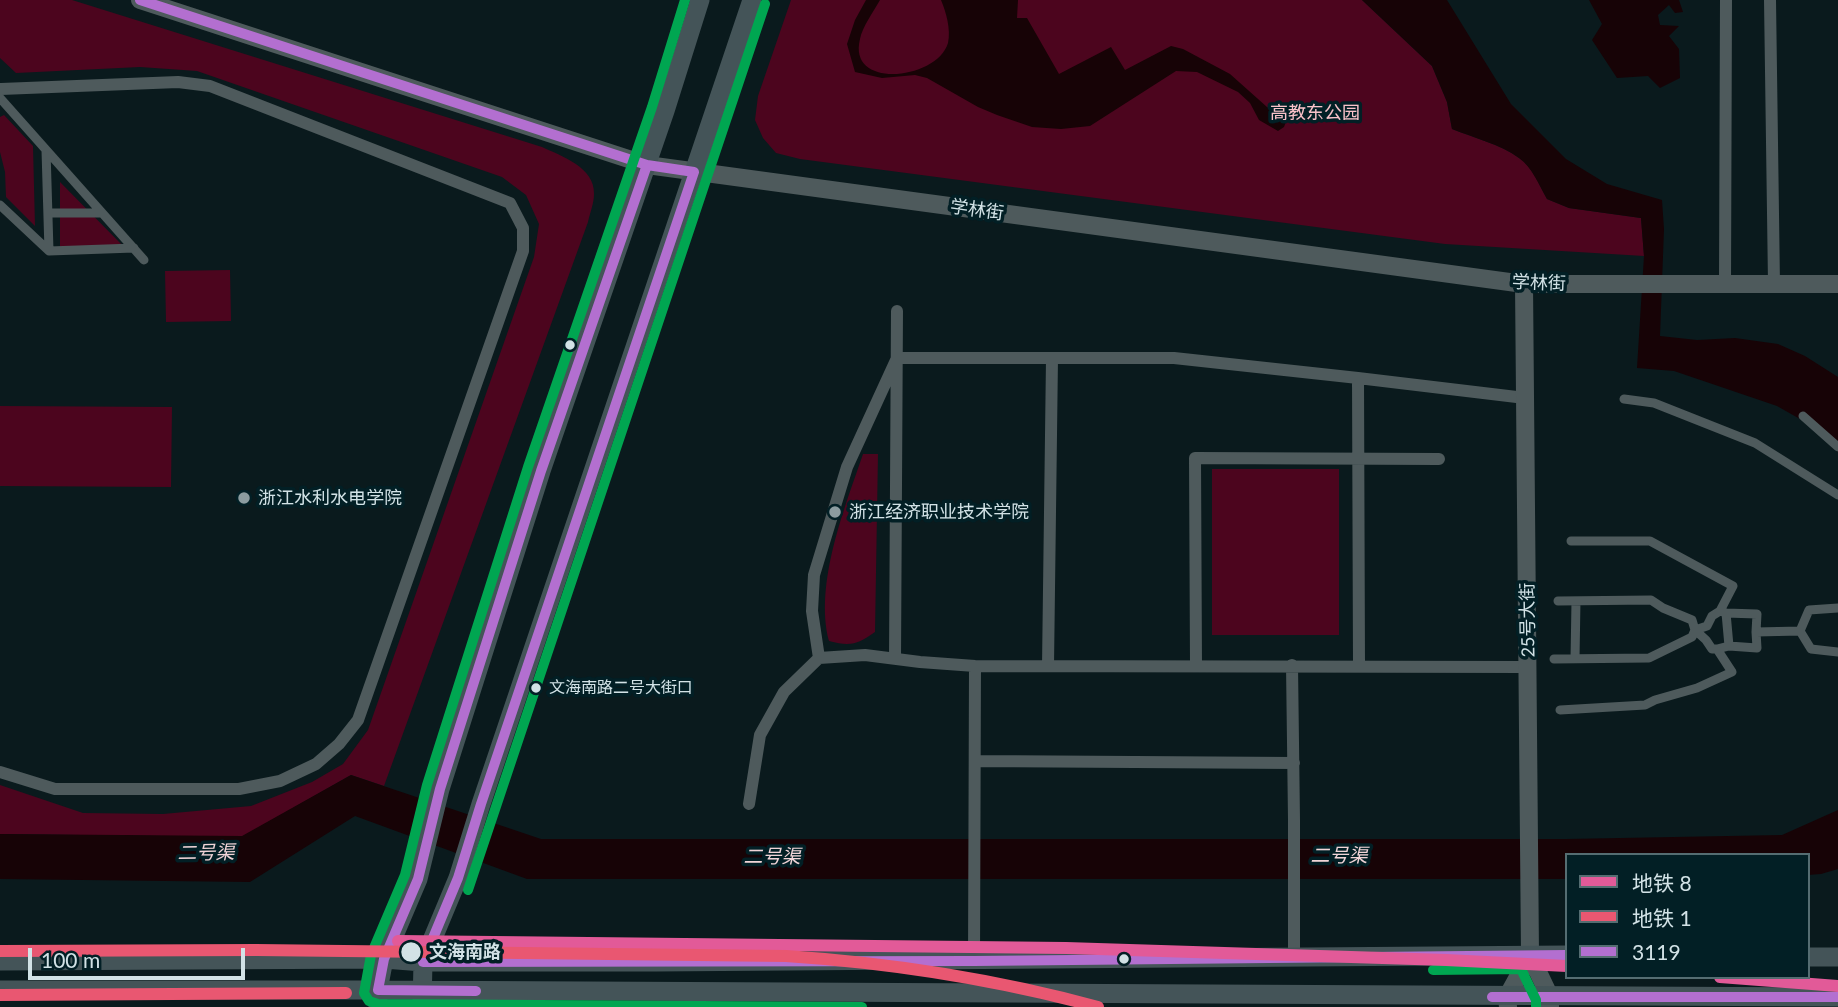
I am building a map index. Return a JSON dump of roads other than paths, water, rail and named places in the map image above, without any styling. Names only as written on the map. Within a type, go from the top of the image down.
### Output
[{"type":"main road","name":"学林街","points":[[140,0],[647,165],[1524,284],[1838,284]]},
{"type":"main road","points":[[378,998],[384,959],[418,879],[440,789],[541,471],[647,165],[700,0]]},
{"type":"main road","points":[[422,999],[423,962],[458,878],[752,0]]},
{"type":"main road","name":"25号大街","points":[[1524,284],[1530,955],[1550,1002]]},
{"type":"main road","name":"25号大街","points":[[1508,1002],[1530,955]]},
{"type":"main road","points":[[0,961],[974,961],[1565,955]]},
{"type":"main road","points":[[1810,957],[1838,957]]},
{"type":"main road","points":[[0,990],[422,999],[1550,1002],[1838,998]]},
{"type":"street","points":[[1725,284],[1726,0]]},
{"type":"street","points":[[1770,0],[1774,284]]},
{"type":"street","points":[[0,89],[178,82],[210,86],[510,203],[523,228],[523,251],[358,720],[339,744],[316,764],[280,781],[239,789],[55,789],[0,772]]},
{"type":"street","points":[[0,89],[46,149],[144,260]]},
{"type":"street","points":[[46,149],[49,251]]},
{"type":"street","points":[[0,205],[49,251],[134,248]]},
{"type":"street","points":[[48,214],[102,213]]},
{"type":"street","points":[[894,659],[897,311]]},
{"type":"street","points":[[897,358],[1174,359],[1525,398]]},
{"type":"street","points":[[818,658],[812,611],[814,575],[847,467],[897,358]]},
{"type":"street","points":[[1048,666],[1052,359]]},
{"type":"street","points":[[1358,378],[1359,666]]},
{"type":"street","points":[[1624,399],[1654,403],[1755,443],[1838,495]]},
{"type":"street","points":[[1803,416],[1838,447]]},
{"type":"street","points":[[1196,665],[1195,458],[1439,459]]},
{"type":"street","points":[[1571,541],[1650,541],[1733,586],[1723,612],[1729,646]]},
{"type":"street","points":[[1554,659],[1649,658],[1692,637],[1695,630],[1707,626],[1712,616],[1723,612],[1757,614],[1757,648],[1729,646],[1712,649],[1695,630],[1692,620],[1651,600],[1558,601]]},
{"type":"street","points":[[1575,659],[1576,601]]},
{"type":"street","points":[[1800,631],[1809,610],[1838,608]]},
{"type":"street","points":[[1756,632],[1800,631]]},
{"type":"street","points":[[1800,631],[1811,649],[1838,652]]},
{"type":"street","points":[[1560,710],[1645,705],[1697,688],[1732,672],[1717,649]]},
{"type":"street","points":[[749,804],[760,735],[784,692],[818,658],[864,655],[975,666],[1528,667]]},
{"type":"street","points":[[1292,665],[1294,957]]},
{"type":"street","points":[[974,961],[975,666]]},
{"type":"street","points":[[975,761],[1294,763]]},
{"type":"water","points":[[866,0],[880,0],[861,34],[860,55],[867,66],[879,72],[895,74],[912,71],[941,56],[948,43],[949,32],[941,0],[1018,0],[1017,18],[1027,18],[1059,74],[1111,47],[1125,70],[1171,46],[1183,49],[1230,74],[1267,107],[1287,119],[1284,127],[1278,131],[1259,120],[1250,103],[1238,92],[1197,72],[1176,71],[1090,126],[1061,129],[1032,127],[978,107],[927,78],[915,75],[882,78],[855,72],[847,44],[855,20]]},
{"type":"water","points":[[1362,0],[1447,0],[1511,104],[1566,159],[1607,184],[1662,200],[1664,229],[1660,336],[1697,340],[1735,338],[1778,344],[1805,356],[1838,377],[1838,452],[1807,423],[1777,406],[1674,371],[1637,368],[1644,256],[1641,218],[1569,208],[1547,199],[1531,171],[1519,158],[1495,145],[1452,129],[1447,102],[1432,66]]},
{"type":"water","points":[[1589,0],[1679,0],[1683,12],[1675,13],[1669,5],[1658,15],[1660,25],[1679,26],[1669,36],[1679,49],[1680,78],[1660,88],[1648,76],[1617,78],[1592,40],[1602,24]]},
{"type":"water","name":"二号渠","points":[[351,775],[541,839],[1566,839],[1782,835],[1838,810],[1838,869],[1810,875],[1810,853],[1565,853],[1565,879],[527,879],[355,816],[250,882],[0,879],[0,834],[242,836]]},
{"type":"metro line","name":"8","points":[[398,941],[1066,948],[1565,966]]},
{"type":"metro line","name":"1","points":[[0,951],[256,950],[786,956],[943,974],[1021,988],[1098,1007]]},
{"type":"metro line","name":"8","points":[[1746,979],[1838,986]]},
{"type":"metro line","name":"1","points":[[0,995],[346,993]]},
{"type":"place","name":"浙江水利水电学院","points":[[244,498]]},
{"type":"place","name":"浙江经济职业技术学院","points":[[835,512]]},
{"type":"place","name":"文海南路二号大街口","points":[[536,688]]},
{"type":"place","name":"文海南路","points":[[411,952]]},
{"type":"park label","name":"高教东公园","points":[[1315,113]]}]
